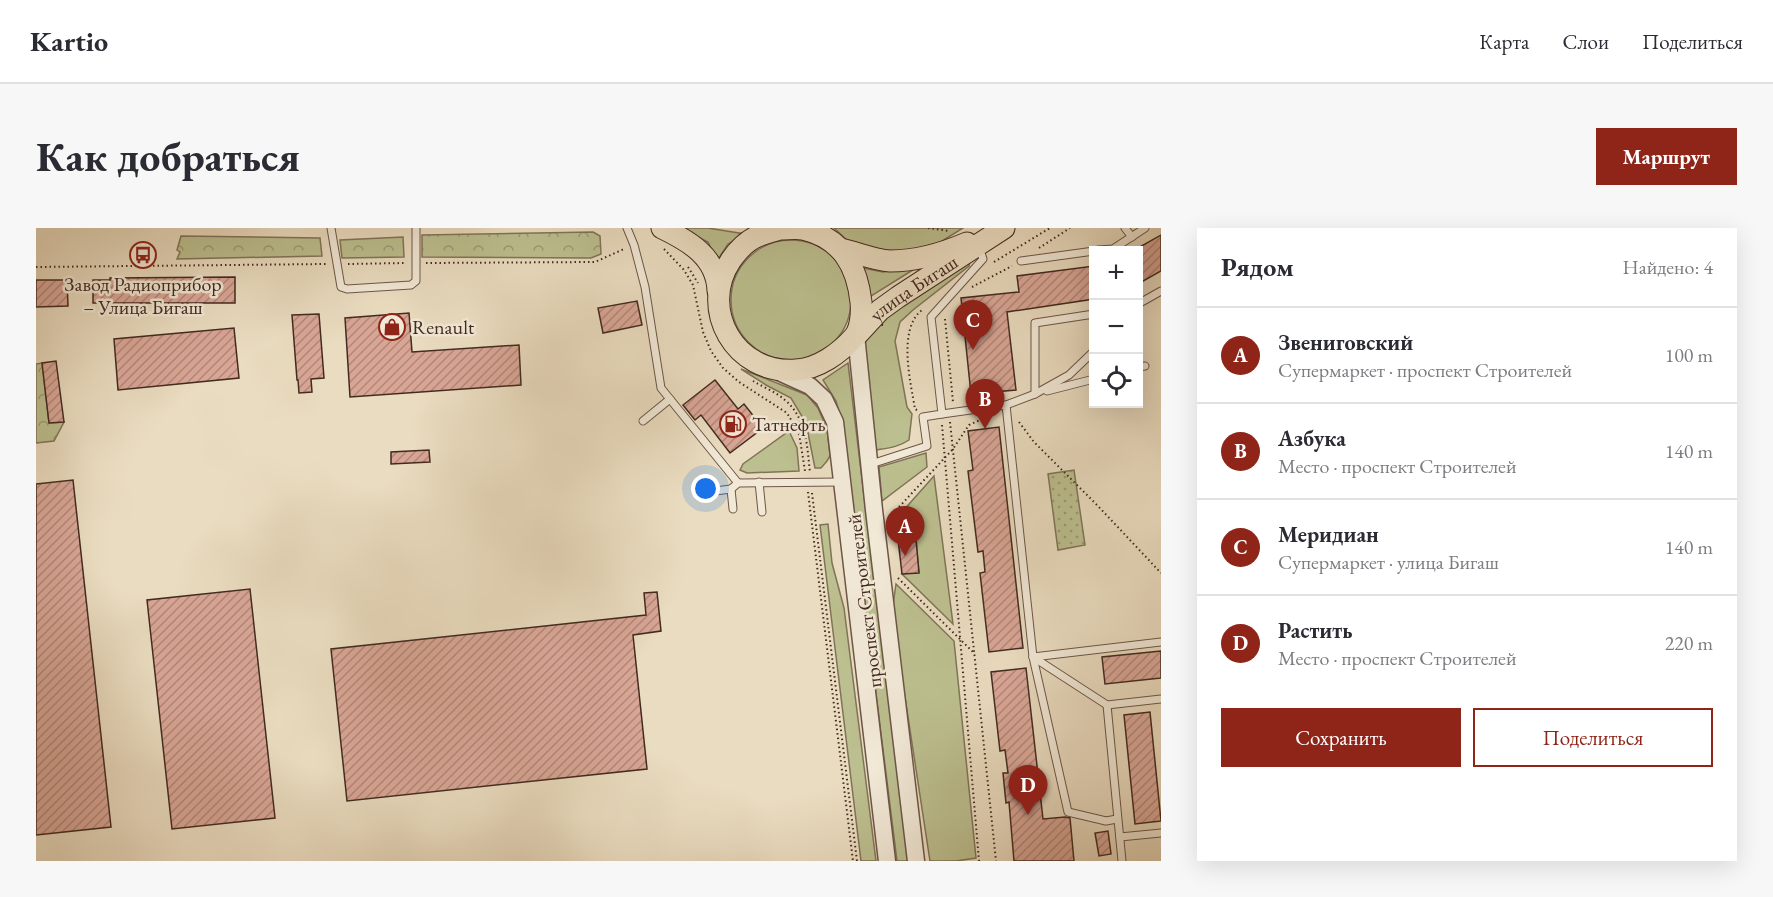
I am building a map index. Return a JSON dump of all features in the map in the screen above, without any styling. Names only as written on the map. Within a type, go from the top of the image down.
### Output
[{"type":"main road","points":[[660,236],[699,249],[711,265],[718,283],[719,311],[726,332],[737,348],[753,361],[773,369],[796,370],[820,364],[856,335],[862,312],[859,282],[852,265],[840,249],[823,236],[802,229],[774,228]]},
{"type":"main road","name":"улица Бигаш","points":[[856,335],[880,310],[1002,228]]},
{"type":"main road","name":"улица Бигаш","points":[[840,249],[890,261],[934,254],[1002,228]]},
{"type":"main road","points":[[719,311],[719,290],[725,270],[737,251],[757,236],[780,229]]},
{"type":"street","name":"проспект Строителей","points":[[856,335],[869,465],[916,861]]},
{"type":"street","name":"проспект Строителей","points":[[773,369],[810,386],[824,399],[835,422],[887,861]]},
{"type":"lane","points":[[331,228],[341,287],[347,289],[411,285],[416,281],[416,228]]},
{"type":"lane","points":[[627,228],[645,286],[662,388],[738,483]]},
{"type":"lane","points":[[1125,228],[1131,237]]},
{"type":"lane","points":[[1118,246],[1145,228]]},
{"type":"lane","points":[[942,414],[931,317],[983,259],[978,244]]},
{"type":"lane","points":[[1021,261],[1089,252]]},
{"type":"lane","points":[[1143,301],[1161,291]]},
{"type":"lane","points":[[1035,394],[1035,323],[1089,315]]},
{"type":"lane","points":[[1035,394],[1069,375],[1091,354]]},
{"type":"lane","points":[[869,465],[927,446],[923,417],[1006,405],[1035,394],[1089,380]]},
{"type":"lane","points":[[643,421],[670,399]]},
{"type":"lane","points":[[1006,405],[1033,657],[1068,812],[1106,821],[1117,819]]},
{"type":"lane","points":[[759,482],[762,512]]},
{"type":"lane","points":[[700,493],[731,489],[738,483],[842,482]]},
{"type":"lane","points":[[731,489],[733,509]]},
{"type":"lane","points":[[1033,657],[1161,642]]},
{"type":"lane","points":[[1033,657],[1107,705],[1161,699]]},
{"type":"lane","points":[[1107,705],[1122,861]]},
{"type":"lane","points":[[1120,837],[1161,833]]},
{"type":"path","points":[[928,228],[957,232]]},
{"type":"path","points":[[992,263],[1050,228]]},
{"type":"path","points":[[996,861],[950,423],[954,412],[944,311],[949,297],[1021,261],[1070,228]]},
{"type":"path","points":[[660,236],[693,285],[703,332],[711,351],[723,368],[739,382],[787,413],[799,433],[809,482],[855,861]]},
{"type":"path","points":[[926,307],[918,314],[908,336],[908,365],[915,409],[942,414],[979,861]]},
{"type":"path","points":[[898,507],[953,449],[969,425],[1006,405],[1034,442],[1161,573]]},
{"type":"path","points":[[896,576],[975,654]]},
{"type":"green space","points":[[680,228],[708,228],[745,234],[728,244],[717,261],[708,242]]},
{"type":"green space","points":[[834,228],[963,228],[926,251],[899,254],[852,245]]},
{"type":"green space","points":[[593,232],[600,236],[601,254],[591,258],[422,257],[422,235]]},
{"type":"green space","points":[[181,236],[320,238],[322,256],[177,259]]},
{"type":"green space","points":[[403,237],[404,257],[342,258],[340,240]]},
{"type":"green space","points":[[791,240],[814,245],[833,258],[846,277],[851,300],[846,323],[833,342],[814,355],[791,360],[768,355],[749,342],[736,323],[731,300],[736,277],[749,258],[768,245]]},
{"type":"green space","points":[[970,261],[969,266],[900,322],[895,341],[907,407],[912,414],[909,440],[897,446],[876,450],[873,444],[864,348],[866,333],[885,313]]},
{"type":"green space","points":[[863,268],[883,272],[916,268],[868,298],[868,282]]},
{"type":"green space","points":[[42,363],[49,423],[64,422],[54,441],[36,443],[36,364]]},
{"type":"green space","points":[[848,363],[908,861],[897,861],[842,422],[836,401],[823,380]]},
{"type":"green space","points":[[741,369],[807,395],[818,408],[827,429],[830,456],[821,468],[815,468],[806,423],[791,398]]},
{"type":"green space","points":[[789,431],[797,448],[799,471],[747,473],[740,470],[743,464]]},
{"type":"green space","points":[[926,453],[927,467],[882,501],[879,467]]},
{"type":"green space","points":[[1074,470],[1085,545],[1058,550],[1048,474]]},
{"type":"green space","points":[[934,476],[953,624],[902,574],[919,572],[915,528],[897,530],[896,513],[902,512]]},
{"type":"green space","points":[[828,524],[832,563],[844,608],[876,861],[861,861],[820,525]]},
{"type":"green space","points":[[896,584],[954,641],[976,858],[930,861],[892,612]]},
{"type":"building","points":[[1161,235],[1161,271],[1143,281],[1143,246]]},
{"type":"building","points":[[1089,267],[1089,300],[1007,312],[1016,390],[971,394],[961,298],[1019,292],[1017,276]]},
{"type":"building","points":[[235,277],[235,303],[93,303],[93,280]]},
{"type":"building","points":[[36,280],[67,280],[68,306],[36,307]]},
{"type":"building","points":[[637,301],[642,325],[603,333],[598,308]]},
{"type":"building","points":[[409,313],[412,352],[519,345],[521,385],[350,397],[345,318]]},
{"type":"building","points":[[319,314],[324,378],[311,379],[312,392],[299,393],[292,315]]},
{"type":"building","points":[[234,328],[239,378],[118,390],[114,339]]},
{"type":"building","points":[[56,361],[64,422],[49,423],[42,363]]},
{"type":"building","points":[[715,380],[738,409],[744,404],[763,428],[730,453],[701,415],[695,420],[683,405]]},
{"type":"building","points":[[999,427],[1023,648],[989,652],[980,573],[985,572],[983,551],[978,552],[968,471],[973,470],[968,431]]},
{"type":"building","points":[[429,450],[430,462],[391,464],[391,452]]},
{"type":"building","points":[[73,480],[111,827],[36,835],[36,484]]},
{"type":"building","points":[[915,528],[919,573],[902,574],[897,530]]},
{"type":"building","points":[[250,589],[275,818],[172,829],[147,600]]},
{"type":"building","points":[[657,592],[661,631],[633,635],[647,769],[347,801],[331,649],[646,615],[644,593]]},
{"type":"building","points":[[1161,651],[1161,678],[1105,684],[1102,657]]},
{"type":"building","points":[[1026,668],[1043,819],[1070,818],[1074,861],[1014,861],[1009,802],[1006,803],[1003,773],[1008,773],[1005,750],[1000,751],[991,672]]},
{"type":"building","points":[[1150,712],[1161,821],[1135,824],[1124,715]]},
{"type":"building","points":[[1108,831],[1111,854],[1099,856],[1095,833]]},
{"type":"place","name":"Завод Радиоприбор – Улица Бигаш","points":[[143,255]]},
{"type":"place","name":"Renault","points":[[392,327]]},
{"type":"place","name":"Меридиан","points":[[973,350]]},
{"type":"place","name":"Татнефть","points":[[733,424]]},
{"type":"place","name":"Азбука","points":[[985,429]]},
{"type":"place","name":"Звениговский","points":[[905,556]]},
{"type":"place","name":"Растить","points":[[1028,815]]}]
